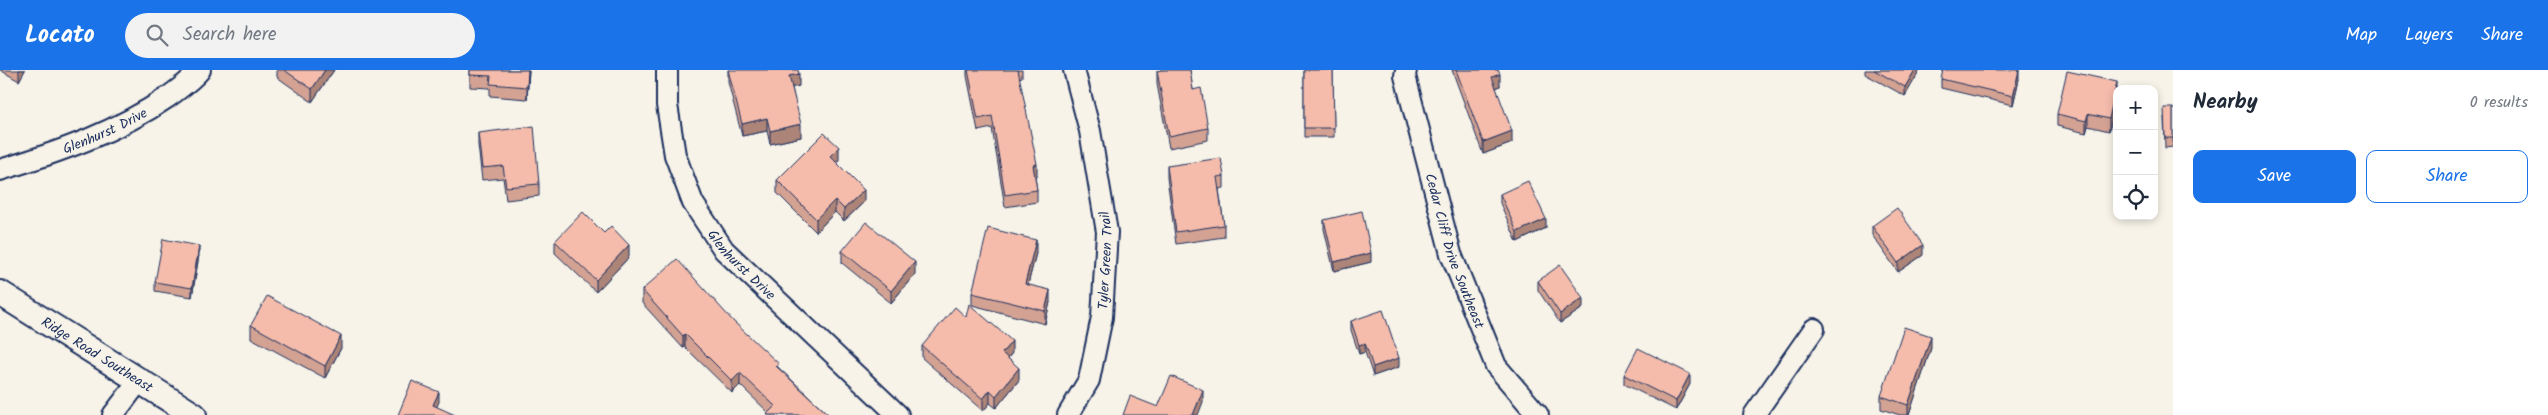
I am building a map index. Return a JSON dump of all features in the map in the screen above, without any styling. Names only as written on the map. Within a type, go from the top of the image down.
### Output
[{"type":"street","name":"Glenhurst Drive","points":[[0,170],[66,150],[146,112],[193,79],[200,70]]},
{"type":"street","name":"Glenhurst Drive","points":[[667,70],[667,105],[675,155],[693,203],[724,250],[898,415]]},
{"type":"street","name":"Tyler Green Trail","points":[[1068,415],[1089,380],[1102,317],[1107,232],[1090,131],[1074,70]]},
{"type":"street","name":"Cedar Cliff Drive Southeast","points":[[1406,70],[1405,76],[1451,254],[1496,366],[1538,415]]},
{"type":"street","name":"Ridge Road Southeast","points":[[0,293],[194,415]]},
{"type":"street","points":[[1754,415],[1814,329]]},
{"type":"street","points":[[113,415],[139,381]]},
{"type":"building","points":[[284,70],[325,70],[312,89]]},
{"type":"building","points":[[470,70],[528,70],[527,87],[490,84],[491,76],[470,75]]},
{"type":"building","points":[[728,70],[798,70],[799,74],[789,76],[801,124],[770,131],[767,118],[742,124]]},
{"type":"building","points":[[968,70],[1018,70],[1037,164],[1033,165],[1037,190],[1005,195],[992,116],[978,119]]},
{"type":"building","points":[[1190,70],[1193,90],[1201,88],[1208,128],[1169,136],[1157,71]]},
{"type":"building","points":[[1304,70],[1333,70],[1334,128],[1304,128]]},
{"type":"building","points":[[1456,70],[1498,70],[1500,74],[1492,77],[1512,131],[1483,142]]},
{"type":"building","points":[[1874,70],[1915,70],[1905,87]]},
{"type":"building","points":[[1943,70],[2019,70],[2013,96],[1941,79]]},
{"type":"building","points":[[2067,71],[2117,82],[2116,85],[2113,85],[2113,100],[2109,119],[2088,114],[2086,121],[2057,114]]},
{"type":"building","points":[[2164,108],[2173,108],[2173,138],[2165,138]]},
{"type":"building","points":[[534,126],[539,184],[506,187],[503,166],[482,168],[478,133]]},
{"type":"building","points":[[824,133],[839,147],[830,156],[864,190],[844,209],[835,200],[816,219],[777,180]]},
{"type":"building","points":[[1221,158],[1224,176],[1217,177],[1224,225],[1176,232],[1167,166]]},
{"type":"building","points":[[1528,181],[1546,219],[1517,232],[1500,194]]},
{"type":"building","points":[[1897,208],[1923,245],[1898,263],[1872,226]]},
{"type":"building","points":[[1362,211],[1371,253],[1334,262],[1324,220]]},
{"type":"building","points":[[583,212],[604,233],[611,226],[629,245],[596,280],[555,241]]},
{"type":"building","points":[[866,222],[915,262],[891,291],[842,251]]},
{"type":"building","points":[[988,228],[1036,240],[1025,284],[1050,290],[1045,311],[972,293]]},
{"type":"building","points":[[163,239],[199,246],[192,288],[155,282]]},
{"type":"building","points":[[677,259],[733,321],[779,364],[776,366],[829,415],[768,415],[775,406],[740,373],[732,381],[685,334],[683,336],[642,290]]},
{"type":"building","points":[[1560,265],[1583,298],[1560,314],[1538,281]]},
{"type":"building","points":[[267,296],[341,336],[325,366],[251,325]]},
{"type":"building","points":[[969,304],[1012,341],[1002,353],[1019,368],[996,396],[990,390],[983,399],[922,346],[955,307],[966,317]]},
{"type":"building","points":[[1383,310],[1399,358],[1373,367],[1365,343],[1359,345],[1351,321]]},
{"type":"building","points":[[1904,327],[1931,336],[1908,405],[1881,396]]},
{"type":"building","points":[[1638,348],[1690,374],[1676,401],[1624,375]]},
{"type":"building","points":[[1171,376],[1203,390],[1193,415],[1123,415],[1130,396],[1158,407]]},
{"type":"building","points":[[412,381],[439,392],[433,405],[455,415],[398,415]]}]
